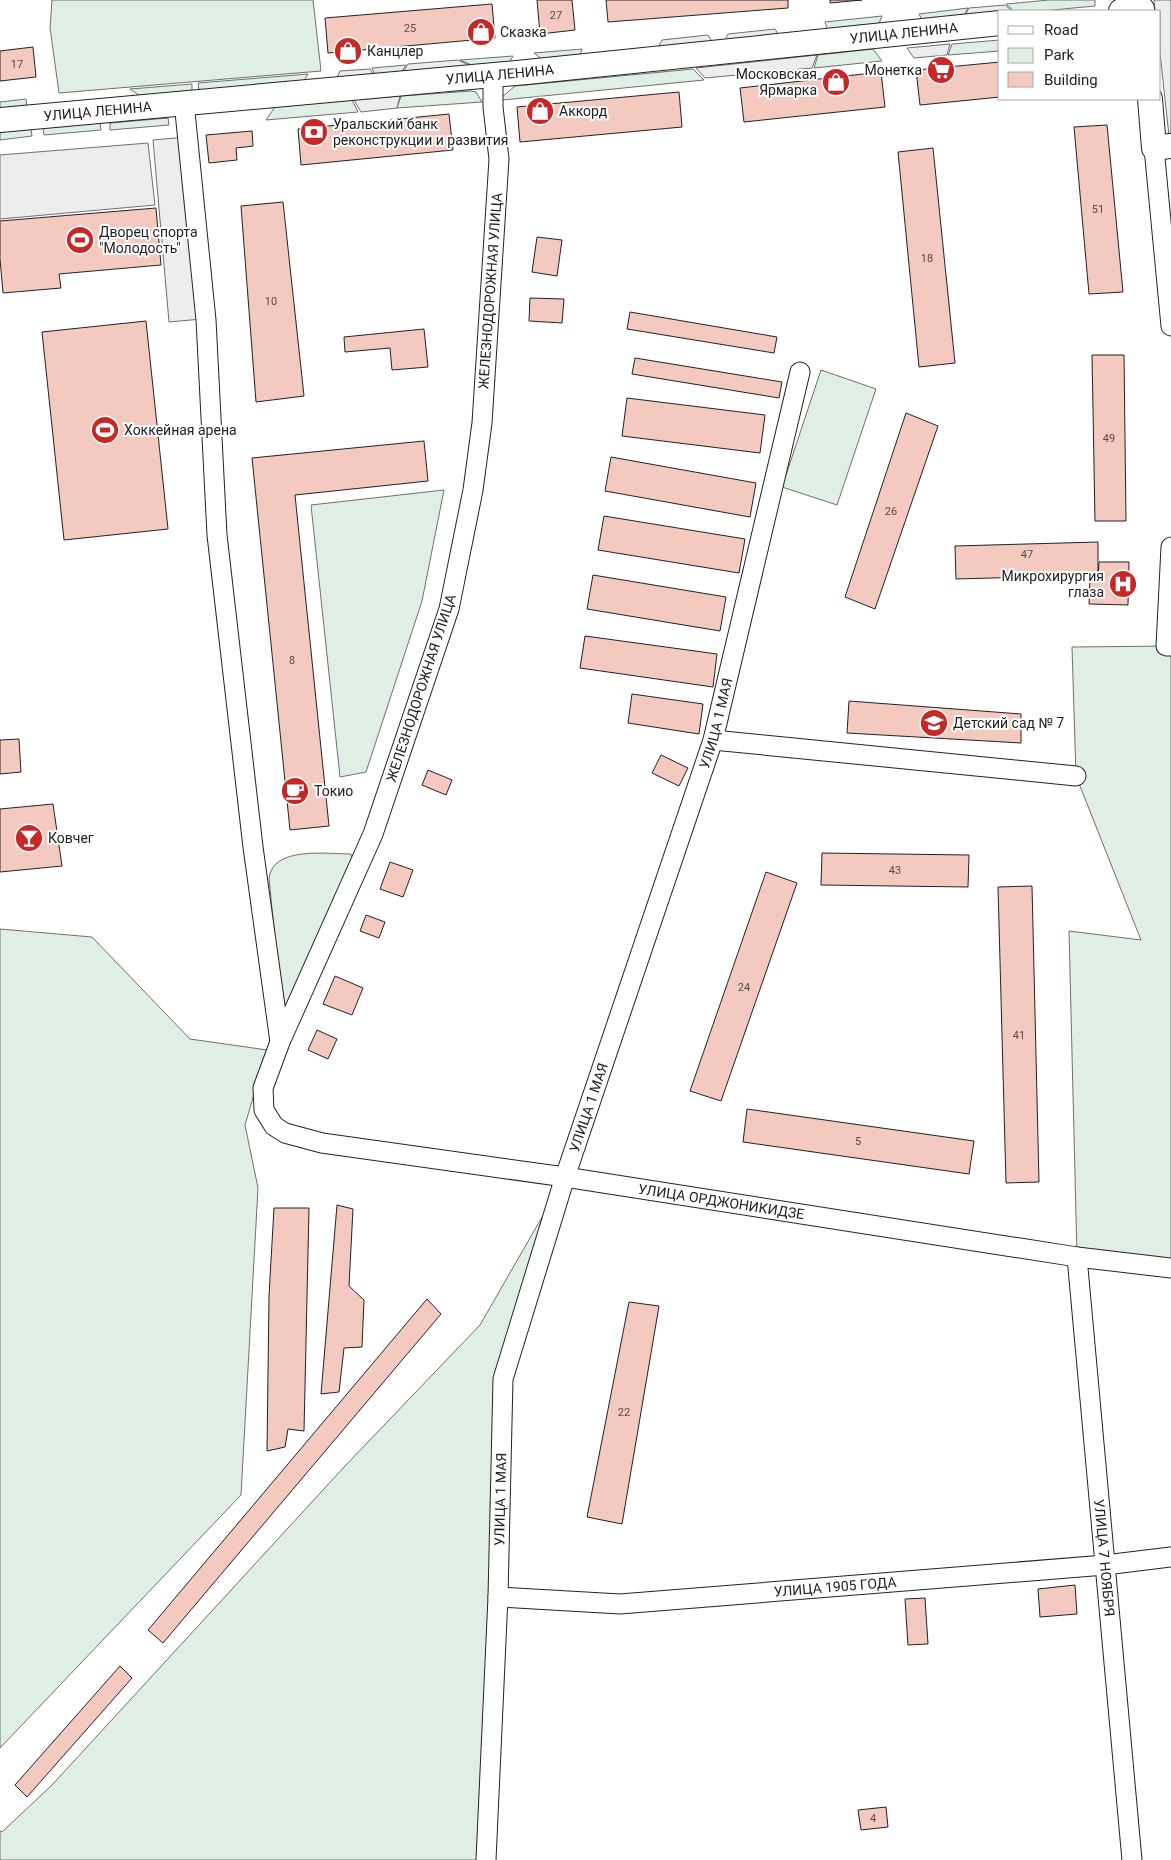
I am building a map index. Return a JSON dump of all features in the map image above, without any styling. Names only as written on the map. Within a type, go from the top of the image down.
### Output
[{"type":"main road","name":"УЛИЦА ЛЕНИНА","points":[[0,120],[493,74],[998,23]]},
{"type":"main road","points":[[1150,100],[1162,147]]},
{"type":"street","name":"ЖЕЛЕЗНОДОРОЖНАЯ УЛИЦА","points":[[274,1126],[264,1110],[263,1088],[280,1042],[373,834],[449,609],[473,490],[482,423],[499,159],[493,107],[493,74]]},
{"type":"street","points":[[184,102],[206,320],[217,535],[253,847],[280,1042]]},
{"type":"street","points":[[1162,147],[1171,326]]},
{"type":"street","name":"УЛИЦА 1 МАЯ","points":[[486,1860],[498,1597],[503,1379],[565,1177],[713,740],[800,372]]},
{"type":"street","points":[[1169,646],[1171,547]]},
{"type":"street","points":[[713,740],[1076,776]]},
{"type":"street","name":"УЛИЦА ОРДЖОНИКИДЗЕ","points":[[274,1126],[285,1133],[322,1143],[565,1177],[1077,1257],[1171,1268]]},
{"type":"street","name":"УЛИЦА 7 НОЯБРЯ","points":[[1077,1257],[1132,1860]]},
{"type":"street","name":"УЛИЦА 1905 ГОДА","points":[[498,1597],[620,1604],[1105,1565],[1171,1557]]},
{"type":"green space","points":[[52,0],[313,0],[321,71],[59,93],[50,28]]},
{"type":"green space","points":[[1049,0],[1095,0],[1095,6],[1053,10],[1013,10],[1006,4]]},
{"type":"green space","points":[[968,8],[962,19],[924,24],[919,14]]},
{"type":"green space","points":[[882,16],[878,26],[827,29],[825,22]]},
{"type":"green space","points":[[998,40],[998,51],[948,55],[952,44]]},
{"type":"green space","points":[[582,49],[580,56],[543,60],[534,53]]},
{"type":"green space","points":[[873,49],[882,61],[814,68],[818,55]]},
{"type":"green space","points":[[513,56],[509,63],[474,66],[460,60]]},
{"type":"green space","points":[[406,65],[401,73],[375,75],[372,68]]},
{"type":"green space","points":[[693,69],[704,80],[503,100],[502,97],[515,86]]},
{"type":"green space","points":[[308,74],[303,82],[199,91],[198,83]]},
{"type":"green space","points":[[192,84],[192,92],[140,96],[130,89]]},
{"type":"green space","points":[[476,92],[482,102],[397,108],[401,96]]},
{"type":"green space","points":[[26,99],[27,108],[0,111],[0,102]]},
{"type":"green space","points":[[352,100],[358,112],[266,120],[275,107]]},
{"type":"green space","points":[[168,118],[169,125],[110,130],[110,123]]},
{"type":"green space","points":[[100,123],[101,130],[44,135],[43,128]]},
{"type":"green space","points":[[31,129],[32,136],[0,140],[0,132]]},
{"type":"green space","points":[[821,370],[876,389],[837,505],[782,487]]},
{"type":"green space","points":[[444,490],[422,601],[366,772],[340,777],[311,505]]},
{"type":"green space","points":[[1171,646],[1171,1268],[1077,1257],[1069,931],[1141,940],[1076,776],[1072,647]]},
{"type":"green space","points":[[316,853],[351,854],[353,861],[283,1024],[269,878],[273,868],[280,861],[290,856]]},
{"type":"green space","points":[[0,929],[92,937],[190,1039],[267,1050],[245,1125],[258,1188],[241,1495],[0,1748]]},
{"type":"green space","points":[[565,1177],[503,1379],[486,1860],[0,1860],[0,1831],[2,1832],[52,1785],[345,1466],[480,1325]]},
{"type":"shaded area","points":[[1154,0],[1171,0],[1171,136],[1169,136],[1161,62],[1161,10],[1155,10]]},
{"type":"shaded area","points":[[1005,5],[1011,10],[998,10],[998,16],[963,19],[969,8]]},
{"type":"shaded area","points":[[775,29],[779,36],[724,42],[728,34]]},
{"type":"shaded area","points":[[708,35],[713,43],[658,48],[662,40]]},
{"type":"shaded area","points":[[950,44],[947,55],[914,58],[907,48]]},
{"type":"shaded area","points":[[817,55],[812,68],[705,78],[696,68]]},
{"type":"shaded area","points":[[458,60],[473,67],[402,74],[408,64]]},
{"type":"shaded area","points":[[370,69],[374,76],[337,78],[340,71]]},
{"type":"shaded area","points":[[400,96],[397,108],[361,112],[354,100]]},
{"type":"shaded area","points":[[186,137],[202,319],[169,322],[153,140]]},
{"type":"shaded area","points":[[148,143],[155,205],[0,219],[0,155]]},
{"type":"building","points":[[537,0],[572,0],[575,30],[540,34]]},
{"type":"building","points":[[606,0],[788,0],[788,8],[608,22]]},
{"type":"building","points":[[830,0],[862,0],[830,3]]},
{"type":"building","points":[[492,4],[495,38],[328,53],[325,18]]},
{"type":"building","points":[[33,47],[36,77],[0,81],[0,51]]},
{"type":"building","points":[[998,62],[998,97],[920,105],[916,70]]},
{"type":"building","points":[[881,72],[885,107],[744,122],[740,88]]},
{"type":"building","points":[[679,92],[682,127],[520,142],[517,107]]},
{"type":"building","points":[[449,114],[453,150],[301,165],[298,129]]},
{"type":"building","points":[[1107,125],[1123,292],[1089,294],[1074,127]]},
{"type":"building","points":[[252,131],[253,146],[236,148],[237,160],[209,163],[206,135]]},
{"type":"building","points":[[933,148],[955,363],[919,367],[898,152]]},
{"type":"building","points":[[283,202],[304,396],[256,402],[241,206]]},
{"type":"building","name":"Дворец спорта \"Молодость\"","points":[[156,208],[161,265],[59,274],[61,288],[3,293],[0,259],[0,221]]},
{"type":"building","points":[[537,237],[562,240],[557,276],[532,272]]},
{"type":"building","points":[[530,298],[564,299],[562,323],[529,321]]},
{"type":"building","points":[[630,312],[777,337],[774,353],[627,329]]},
{"type":"building","points":[[146,321],[168,529],[64,540],[42,332]]},
{"type":"building","points":[[424,329],[428,367],[392,370],[390,348],[345,352],[344,337]]},
{"type":"building","points":[[1092,355],[1124,355],[1126,521],[1095,521]]},
{"type":"building","points":[[635,358],[782,382],[779,398],[632,374]]},
{"type":"building","points":[[627,398],[765,415],[760,453],[622,436]]},
{"type":"building","points":[[906,413],[938,426],[875,609],[845,597]]},
{"type":"building","points":[[424,441],[428,481],[295,495],[329,826],[290,830],[252,458]]},
{"type":"building","points":[[611,457],[756,483],[750,517],[605,491]]},
{"type":"building","points":[[604,516],[745,539],[739,573],[598,550]]},
{"type":"building","points":[[1098,542],[1098,575],[956,579],[955,546]]},
{"type":"building","points":[[1099,562],[1129,562],[1128,605],[1089,604],[1090,575],[1098,575]]},
{"type":"building","points":[[593,575],[726,597],[720,631],[587,609]]},
{"type":"building","points":[[585,636],[717,654],[713,687],[580,668]]},
{"type":"building","points":[[632,694],[703,704],[699,734],[628,723]]},
{"type":"building","name":"Детский сад № 7","points":[[849,701],[1021,714],[1021,743],[847,733]]},
{"type":"building","points":[[19,739],[21,772],[0,774],[0,740]]},
{"type":"building","points":[[661,755],[688,768],[679,786],[652,773]]},
{"type":"building","points":[[428,770],[452,780],[446,795],[422,785]]},
{"type":"building","name":"Ковчег","points":[[53,804],[62,866],[0,872],[0,809]]},
{"type":"building","points":[[822,853],[969,855],[968,887],[821,885]]},
{"type":"building","points":[[390,862],[413,870],[403,897],[380,889]]},
{"type":"building","points":[[766,872],[797,883],[721,1101],[690,1091]]},
{"type":"building","points":[[1032,886],[1039,1182],[1006,1183],[998,887]]},
{"type":"building","points":[[366,915],[385,922],[379,938],[360,931]]},
{"type":"building","points":[[335,976],[363,988],[352,1015],[323,1004]]},
{"type":"building","points":[[317,1030],[337,1039],[328,1059],[308,1050]]},
{"type":"building","points":[[747,1109],[974,1141],[969,1174],[743,1142]]},
{"type":"building","points":[[337,1205],[353,1209],[349,1286],[364,1300],[362,1347],[344,1348],[339,1392],[321,1394]]},
{"type":"building","points":[[274,1208],[309,1208],[304,1431],[288,1429],[285,1447],[267,1451],[269,1296]]},
{"type":"building","points":[[427,1299],[441,1314],[163,1643],[148,1630]]},
{"type":"building","points":[[629,1302],[659,1306],[622,1524],[587,1517]]},
{"type":"building","points":[[1075,1585],[1077,1614],[1040,1617],[1038,1589]]},
{"type":"building","points":[[925,1598],[928,1644],[908,1645],[905,1599]]},
{"type":"building","points":[[120,1666],[132,1678],[27,1797],[15,1785]]},
{"type":"building","points":[[886,1807],[888,1827],[861,1830],[858,1810]]},
{"type":"place","name":"Сказка","points":[[481,32]]},
{"type":"place","name":"Канцлер","points":[[348,51]]},
{"type":"place","name":"Монетка","points":[[941,70]]},
{"type":"place","name":"Московская Ярмарка","points":[[836,82]]},
{"type":"place","name":"Аккорд","points":[[540,111]]},
{"type":"place","name":"Уральский банк реконструкции и развития","points":[[314,132]]},
{"type":"place","name":"Дворец спорта \"Молодость\"","points":[[80,240]]},
{"type":"place","name":"Хоккейная арена","points":[[105,430]]},
{"type":"place","name":"Микрохирургия глаза","points":[[1123,584]]},
{"type":"place","name":"Детский сад № 7","points":[[934,723]]},
{"type":"place","name":"Токио","points":[[295,791]]},
{"type":"place","name":"Ковчег","points":[[29,838]]}]
